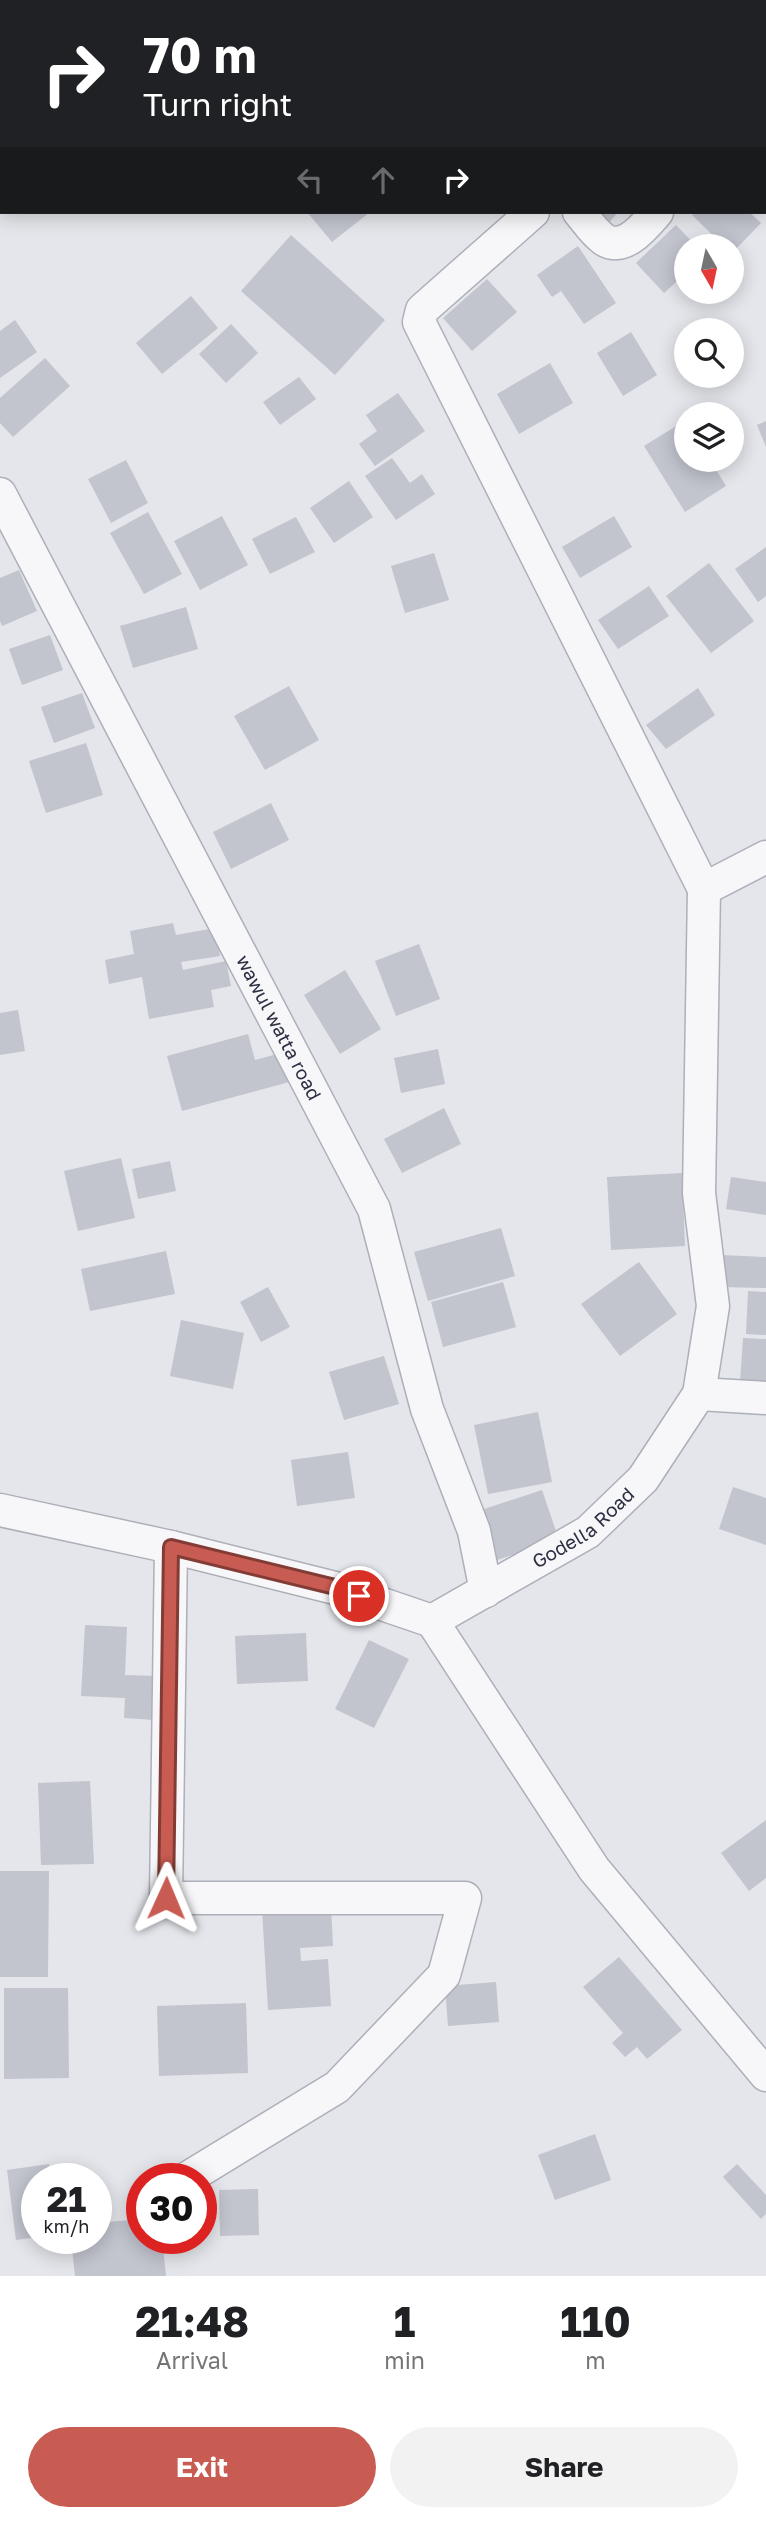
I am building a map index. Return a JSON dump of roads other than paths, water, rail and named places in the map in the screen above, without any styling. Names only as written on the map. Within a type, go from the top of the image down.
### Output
[{"type":"street","points":[[531,214],[422,310],[419,322],[704,889],[699,1193],[713,1306],[699,1394],[766,1398]]},
{"type":"street","points":[[581,214],[603,240],[617,243],[638,234],[655,214]]},
{"type":"street","name":"wawul watta road","points":[[0,494],[374,1209],[427,1409],[474,1531],[486,1591]]},
{"type":"street","points":[[704,889],[766,857]]},
{"type":"street","name":"Godella Road","points":[[432,1621],[588,1532],[643,1479],[699,1394]]},
{"type":"street","points":[[0,1510],[171,1547],[335,1587],[432,1621],[594,1869],[766,2075]]},
{"type":"street","points":[[171,1547],[166,1898],[464,1898],[444,1975],[337,2087],[212,2163]]}]
